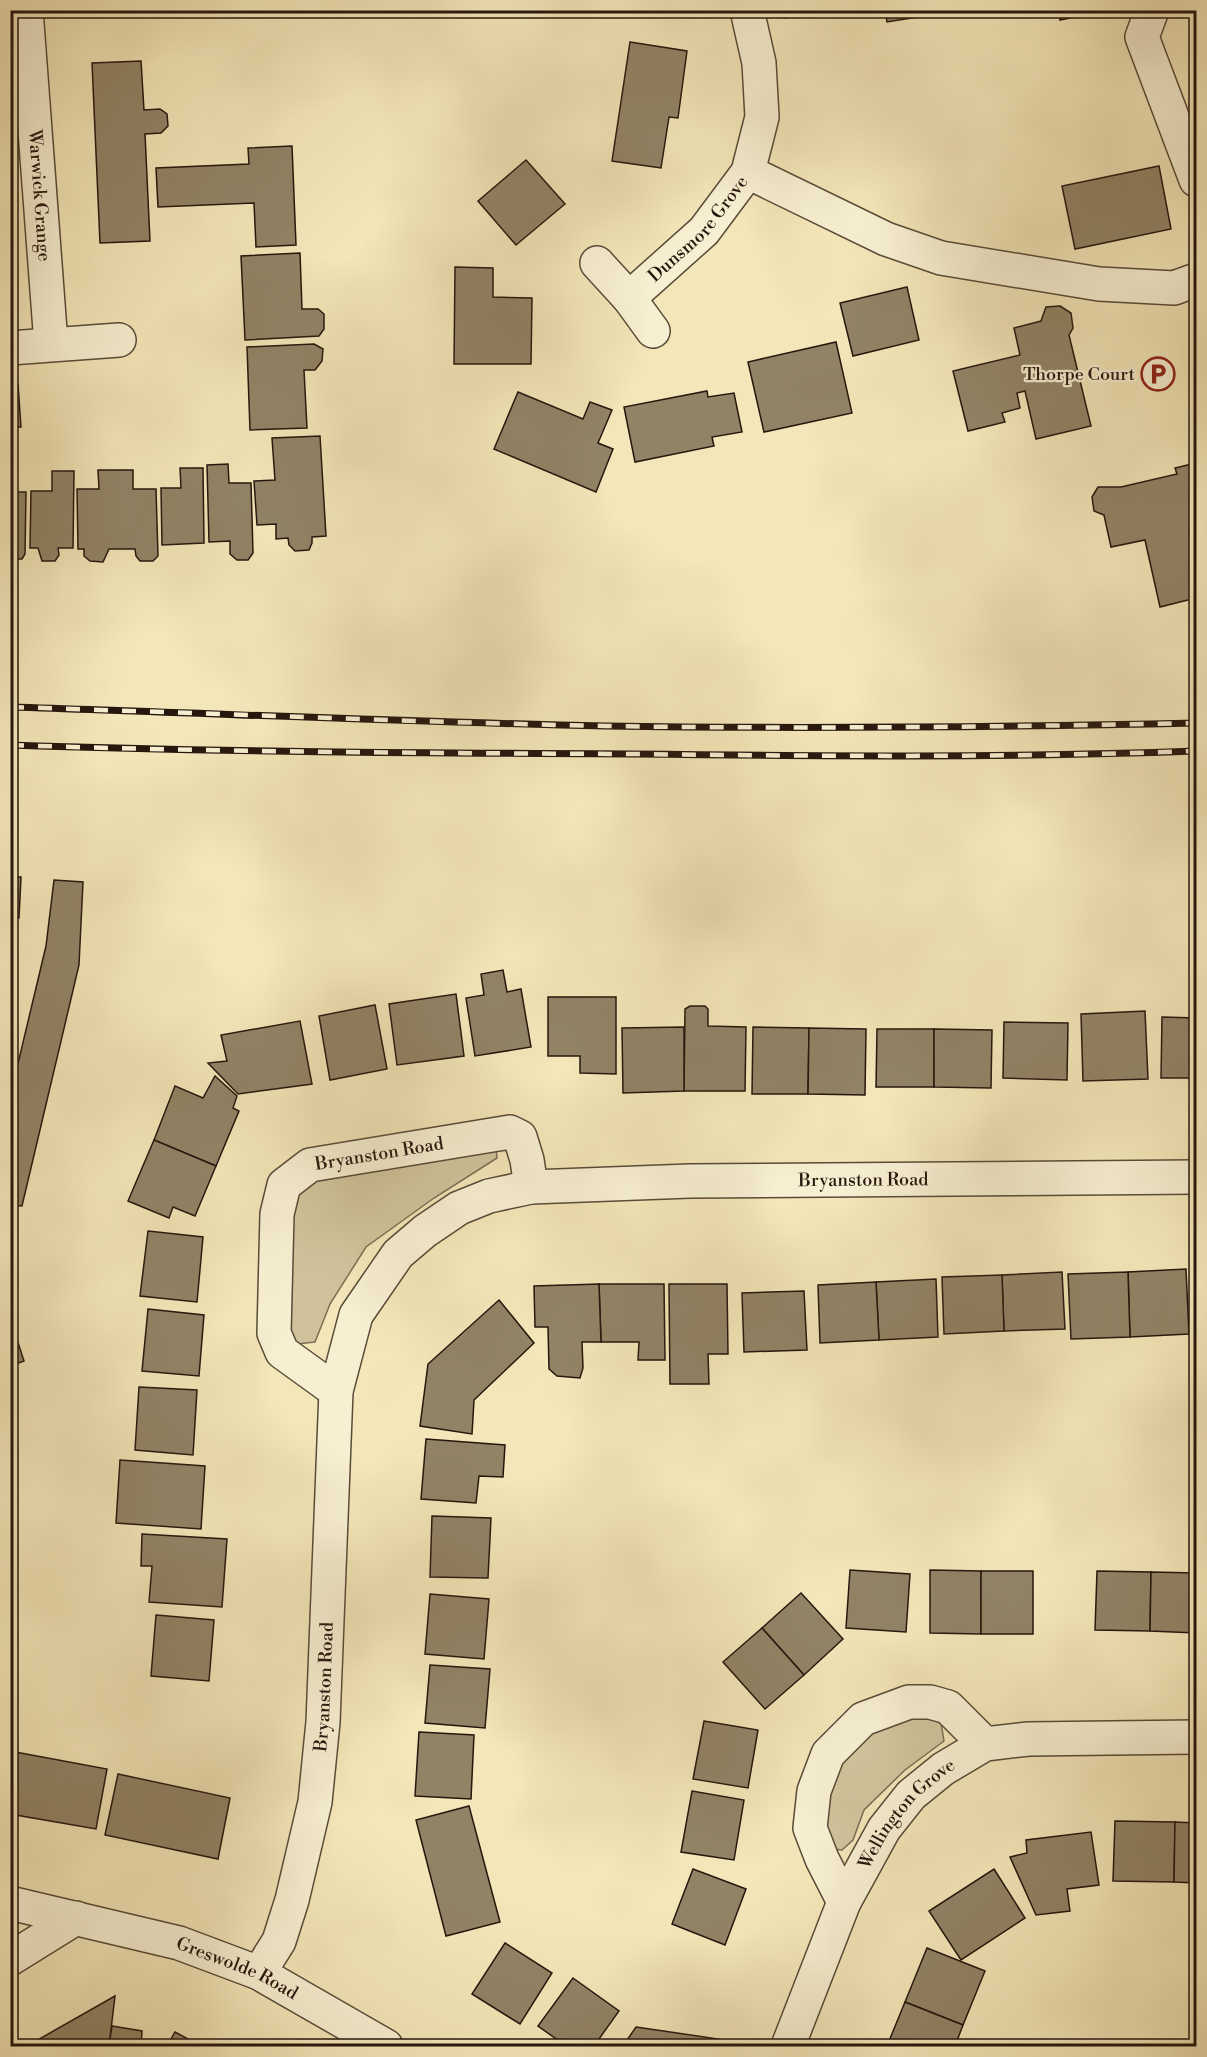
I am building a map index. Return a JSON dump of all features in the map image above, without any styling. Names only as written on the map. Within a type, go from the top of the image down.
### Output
[{"type":"street","name":"Warwick Grange","points":[[26,10],[51,344]]},
{"type":"street","name":"Dunsmore Grove","points":[[629,298],[704,231],[748,172],[762,117],[759,63],[747,10]]},
{"type":"street","points":[[1152,10],[1142,37],[1197,180]]},
{"type":"street","points":[[748,172],[886,239],[941,258],[1099,284],[1174,288],[1197,280]]},
{"type":"street","points":[[597,263],[629,298],[653,331]]},
{"type":"street","points":[[10,348],[119,340]]},
{"type":"street","name":"Bryanston Road","points":[[336,1391],[282,1352],[274,1333],[278,1214],[284,1185],[310,1165],[510,1132],[520,1137],[527,1160],[531,1187]]},
{"type":"street","name":"Bryanston Road","points":[[259,1973],[279,1941],[292,1900],[315,1802],[323,1722],[336,1391],[356,1315],[398,1254],[425,1231],[459,1208],[489,1196],[531,1187],[690,1181],[1197,1177]]},
{"type":"street","points":[[844,1902],[822,1859],[810,1828],[813,1791],[828,1754],[863,1719],[909,1702],[930,1702],[948,1707],[985,1744]]},
{"type":"street","name":"Wellington Grove","points":[[788,2046],[844,1902],[884,1829],[911,1795],[943,1770],[985,1744],[1028,1739],[1197,1737]]},
{"type":"street","name":"Greswolde Road","points":[[10,1903],[179,1943],[259,1973],[386,2046]]},
{"type":"street","points":[[10,1959],[76,1918]]},
{"type":"shaded area","points":[[496,1148],[497,1158],[434,1198],[366,1247],[330,1304],[315,1342],[297,1344],[281,1319],[289,1204],[301,1184]]},
{"type":"shaded area","points":[[917,1715],[941,1723],[944,1741],[905,1770],[864,1810],[853,1840],[842,1850],[832,1849],[824,1816],[829,1779],[860,1737]]},
{"type":"building","points":[[782,10],[823,10],[784,18]]},
{"type":"building","points":[[885,10],[924,10],[925,16],[887,22]]},
{"type":"building","points":[[1058,10],[1108,10],[1060,20]]},
{"type":"building","points":[[630,42],[687,51],[678,118],[669,117],[661,168],[612,161]]},
{"type":"building","points":[[141,61],[144,110],[160,109],[167,114],[168,126],[161,133],[145,134],[150,241],[100,243],[92,63]]},
{"type":"building","points":[[292,146],[296,245],[256,247],[254,203],[158,207],[156,168],[249,164],[248,148]]},
{"type":"building","points":[[526,160],[565,204],[516,245],[478,201]]},
{"type":"building","points":[[1159,166],[1171,229],[1075,249],[1062,186]]},
{"type":"building","points":[[300,253],[302,309],[318,309],[324,314],[324,329],[319,336],[245,340],[241,256]]},
{"type":"building","points":[[455,267],[493,268],[493,297],[532,298],[531,364],[454,364]]},
{"type":"building","points":[[907,287],[919,340],[853,356],[840,303]]},
{"type":"building","points":[[1060,306],[1071,313],[1073,328],[1069,335],[1091,426],[1036,439],[1025,391],[1017,393],[1020,408],[1002,413],[1005,422],[968,431],[953,371],[1020,355],[1014,328],[1041,321],[1046,307]]},
{"type":"building","points":[[836,342],[852,413],[764,432],[748,362]]},
{"type":"building","points":[[314,344],[323,349],[322,361],[315,370],[304,370],[307,428],[250,430],[247,347]]},
{"type":"building","points":[[18,384],[21,427],[10,427],[10,385]]},
{"type":"building","points":[[707,391],[708,397],[734,393],[742,432],[712,437],[714,446],[635,462],[624,407]]},
{"type":"building","points":[[518,392],[583,419],[590,402],[612,410],[598,443],[613,449],[596,492],[494,449]]},
{"type":"building","points":[[320,436],[326,536],[312,537],[309,550],[295,551],[289,545],[288,538],[276,539],[276,524],[257,525],[254,481],[275,480],[272,438]]},
{"type":"building","points":[[1196,463],[1196,598],[1160,607],[1145,540],[1111,547],[1104,515],[1094,511],[1092,497],[1098,487],[1121,487],[1177,474],[1175,468]]},
{"type":"building","points":[[228,464],[229,483],[251,483],[253,553],[248,560],[237,560],[230,554],[230,541],[209,542],[207,465]]},
{"type":"building","points":[[180,468],[203,468],[204,543],[162,545],[161,488],[181,488]]},
{"type":"building","points":[[98,470],[133,470],[133,489],[156,489],[158,556],[153,561],[140,561],[135,549],[109,549],[103,562],[90,561],[84,556],[84,549],[78,549],[77,489],[99,489]]},
{"type":"building","points":[[52,471],[74,471],[73,548],[58,548],[59,555],[55,561],[42,561],[38,548],[30,548],[31,491],[52,491]]},
{"type":"building","points":[[10,492],[26,492],[25,554],[22,559],[10,559]]},
{"type":"building","points":[[10,877],[21,877],[19,918],[10,918]]},
{"type":"building","points":[[54,880],[83,882],[79,965],[22,1206],[10,1205],[10,1097],[46,946]]},
{"type":"building","points":[[503,970],[507,992],[521,989],[531,1047],[475,1056],[466,998],[484,995],[481,974]]},
{"type":"building","points":[[456,994],[464,1056],[397,1065],[389,1004]]},
{"type":"building","points":[[548,997],[616,997],[616,1074],[580,1073],[580,1056],[548,1056]]},
{"type":"building","points":[[375,1005],[387,1069],[330,1080],[319,1016]]},
{"type":"building","points":[[690,1006],[705,1006],[708,1009],[708,1026],[746,1027],[745,1091],[684,1091],[685,1009]]},
{"type":"building","points":[[1145,1011],[1148,1079],[1083,1081],[1081,1014]]},
{"type":"building","points":[[1162,1017],[1196,1018],[1196,1078],[1161,1078]]},
{"type":"building","points":[[300,1021],[312,1084],[238,1094],[208,1063],[227,1061],[221,1035]]},
{"type":"building","points":[[1004,1022],[1068,1023],[1067,1080],[1003,1078]]},
{"type":"building","points":[[684,1027],[684,1091],[623,1093],[622,1028]]},
{"type":"building","points":[[753,1027],[809,1028],[808,1094],[752,1094]]},
{"type":"building","points":[[809,1028],[866,1029],[865,1095],[808,1094]]},
{"type":"building","points":[[877,1029],[934,1029],[934,1087],[876,1087]]},
{"type":"building","points":[[934,1029],[992,1030],[991,1088],[934,1087]]},
{"type":"building","points":[[215,1076],[237,1096],[233,1108],[239,1111],[216,1166],[154,1140],[175,1086],[203,1098]]},
{"type":"building","points":[[154,1140],[216,1166],[195,1216],[173,1207],[169,1218],[128,1201]]},
{"type":"building","points":[[148,1231],[203,1237],[197,1302],[140,1296]]},
{"type":"building","points":[[1186,1269],[1189,1334],[1130,1337],[1128,1272]]},
{"type":"building","points":[[1062,1272],[1065,1329],[1004,1331],[1002,1275]]},
{"type":"building","points":[[1128,1272],[1130,1337],[1071,1339],[1068,1274]]},
{"type":"building","points":[[1002,1275],[1004,1331],[944,1334],[942,1277]]},
{"type":"building","points":[[936,1279],[938,1337],[879,1340],[876,1282]]},
{"type":"building","points":[[876,1282],[879,1340],[820,1343],[818,1285]]},
{"type":"building","points":[[599,1284],[664,1284],[665,1360],[638,1360],[639,1342],[601,1342]]},
{"type":"building","points":[[599,1284],[601,1342],[582,1342],[583,1368],[580,1378],[557,1376],[549,1369],[548,1327],[535,1327],[534,1286]]},
{"type":"building","points":[[669,1284],[727,1284],[728,1354],[708,1354],[709,1384],[670,1384]]},
{"type":"building","points":[[804,1291],[807,1350],[744,1352],[742,1293]]},
{"type":"building","points":[[499,1300],[534,1343],[474,1400],[472,1434],[420,1426],[428,1364]]},
{"type":"building","points":[[148,1309],[204,1315],[199,1376],[142,1371]]},
{"type":"building","points":[[10,1327],[13,1327],[24,1361],[10,1366]]},
{"type":"building","points":[[139,1387],[197,1390],[193,1455],[135,1450]]},
{"type":"building","points":[[426,1439],[505,1445],[503,1477],[479,1476],[476,1503],[421,1499]]},
{"type":"building","points":[[120,1460],[205,1466],[201,1529],[116,1523]]},
{"type":"building","points":[[432,1516],[491,1518],[488,1578],[430,1577]]},
{"type":"building","points":[[142,1534],[227,1539],[222,1607],[149,1602],[152,1566],[141,1566]]},
{"type":"building","points":[[850,1570],[910,1574],[906,1632],[846,1628]]},
{"type":"building","points":[[930,1570],[981,1571],[981,1634],[930,1633]]},
{"type":"building","points":[[981,1571],[1033,1571],[1033,1634],[981,1634]]},
{"type":"building","points":[[1097,1571],[1151,1572],[1150,1631],[1095,1630]]},
{"type":"building","points":[[1151,1572],[1196,1573],[1196,1633],[1150,1631]]},
{"type":"building","points":[[801,1593],[843,1639],[804,1675],[762,1628]]},
{"type":"building","points":[[430,1594],[489,1599],[484,1659],[425,1654]]},
{"type":"building","points":[[156,1615],[214,1620],[209,1681],[151,1676]]},
{"type":"building","points":[[762,1628],[804,1675],[765,1709],[723,1662]]},
{"type":"building","points":[[430,1665],[490,1669],[485,1728],[425,1723]]},
{"type":"building","points":[[704,1721],[758,1730],[748,1788],[693,1779]]},
{"type":"building","points":[[419,1732],[474,1735],[471,1799],[415,1796]]},
{"type":"building","points":[[10,1751],[107,1769],[96,1829],[10,1814]]},
{"type":"building","points":[[118,1774],[230,1798],[218,1859],[105,1835]]},
{"type":"building","points":[[692,1791],[744,1800],[734,1860],[681,1852]]},
{"type":"building","points":[[469,1806],[500,1922],[446,1936],[416,1820]]},
{"type":"building","points":[[1115,1821],[1175,1822],[1174,1882],[1113,1881]]},
{"type":"building","points":[[1175,1822],[1196,1823],[1196,1883],[1174,1882]]},
{"type":"building","points":[[1091,1832],[1099,1885],[1067,1889],[1070,1911],[1036,1915],[1010,1857],[1027,1853],[1026,1840]]},
{"type":"building","points":[[693,1869],[746,1889],[725,1945],[672,1924]]},
{"type":"building","points":[[994,1869],[1025,1918],[961,1960],[929,1911]]},
{"type":"building","points":[[505,1943],[552,1973],[520,2024],[472,1994]]},
{"type":"building","points":[[927,1948],[985,1971],[963,2025],[905,2002]]},
{"type":"building","points":[[573,1978],[619,2011],[594,2046],[566,2046],[538,2026]]},
{"type":"building","points":[[115,1996],[109,2046],[27,2046]]},
{"type":"building","points":[[905,2002],[963,2025],[955,2046],[887,2046]]},
{"type":"building","points":[[112,2026],[142,2031],[141,2046],[109,2046]]},
{"type":"building","points":[[636,2027],[732,2041],[730,2046],[623,2046]]},
{"type":"building","points":[[175,2032],[201,2046],[167,2046]]},
{"type":"railway","points":[[10,707],[606,726],[901,727],[1196,723]]},
{"type":"railway","points":[[10,745],[320,752],[843,756],[1055,755],[1196,751]]},
{"type":"place","name":"Thorpe Court","points":[[1158,374]]}]
